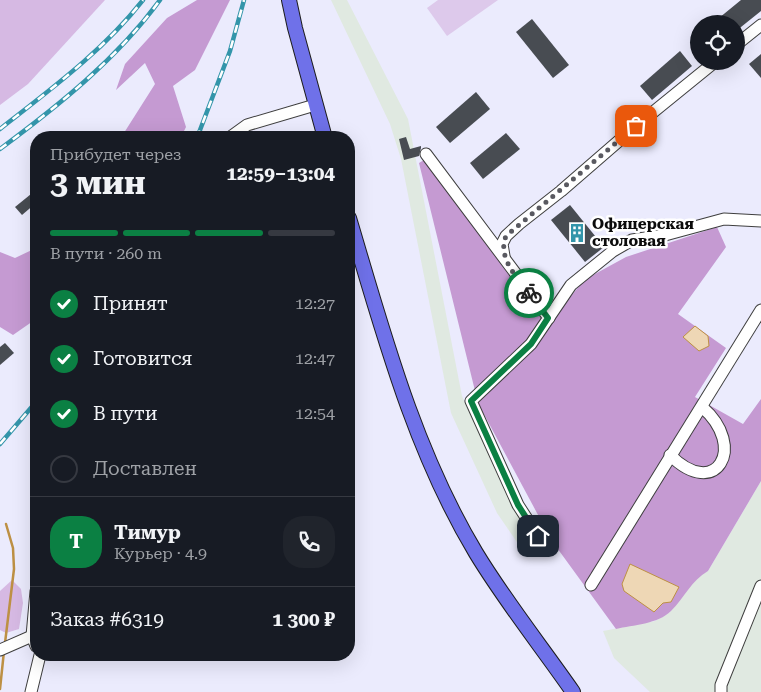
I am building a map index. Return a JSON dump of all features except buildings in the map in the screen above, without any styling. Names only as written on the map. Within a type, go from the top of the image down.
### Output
[{"type":"main road","points":[[289,0],[323,131]]},
{"type":"main road","points":[[355,238],[386,344],[412,418],[440,484],[475,552],[520,620],[573,692]]},
{"type":"street","points":[[745,37],[761,24]]},
{"type":"street","points":[[504,256],[502,244],[506,236],[705,70]]},
{"type":"street","points":[[239,131],[247,125],[315,105]]},
{"type":"street","points":[[426,154],[504,256],[548,318]]},
{"type":"street","points":[[538,536],[518,505],[471,401],[531,344],[571,285],[613,251],[632,240],[665,235],[724,219],[761,221]]},
{"type":"street","points":[[591,585],[761,310]]},
{"type":"street","points":[[670,455],[688,471],[703,473],[710,471],[720,464],[724,457],[726,446],[722,430],[713,416],[702,407]]},
{"type":"street","points":[[721,692],[721,685],[761,586]]},
{"type":"street","points":[[0,650],[30,642]]},
{"type":"street","points":[[30,692],[38,661]]},
{"type":"shaded area","points":[[0,0],[105,0],[28,84],[0,105]]},
{"type":"shaded area","points":[[197,0],[230,0],[195,70],[173,86],[186,127],[184,131],[125,131],[155,84],[145,63],[116,90],[125,64],[167,18]]},
{"type":"shaded area","points":[[331,0],[347,0],[408,119],[462,396],[512,506],[536,543],[523,551],[497,513],[451,413],[401,159],[390,124]]},
{"type":"shaded area","points":[[438,0],[498,0],[447,36],[427,8]]},
{"type":"shaded area","points":[[424,160],[547,326],[584,280],[626,257],[717,227],[726,247],[678,314],[726,348],[695,397],[743,424],[761,399],[761,481],[708,571],[693,584],[671,611],[659,619],[616,629],[552,541],[478,403],[419,163]]},
{"type":"shaded area","points":[[30,251],[30,323],[13,335],[0,327],[0,252],[15,258]]},
{"type":"shaded area","points":[[695,326],[708,336],[709,346],[699,351],[683,337]]},
{"type":"shaded area","points":[[761,481],[761,692],[650,692],[614,658],[603,631],[655,621],[670,612],[696,578],[708,571]]},
{"type":"shaded area","points":[[630,564],[679,587],[671,602],[663,603],[654,612],[624,591],[622,584]]},
{"type":"shaded area","points":[[12,580],[21,589],[23,603],[19,629],[6,633],[0,630],[0,591]]},
{"type":"waterway","points":[[5,643],[14,569],[13,548],[6,524]]},
{"type":"waterway","points":[[0,689],[4,651]]},
{"type":"railway","points":[[0,129],[94,53],[143,0]]},
{"type":"railway","points":[[0,149],[65,99],[106,62],[143,22],[160,0]]},
{"type":"railway","points":[[200,131],[230,51],[244,0]]},
{"type":"railway","points":[[0,444],[30,409]]},
{"type":"way so far","points":[[529,293],[504,256],[502,244],[506,236],[594,164],[636,126]]},
{"type":"place","name":"Офицерская столовая","points":[[577,233]]},
{"type":"route","points":[[529,293],[548,318],[531,344],[471,401],[518,505],[538,536]]}]
